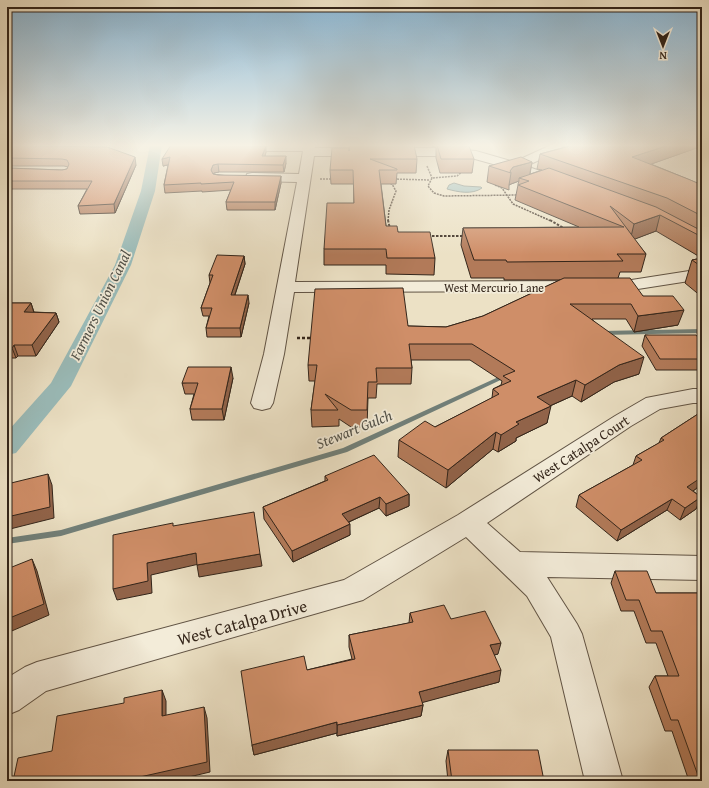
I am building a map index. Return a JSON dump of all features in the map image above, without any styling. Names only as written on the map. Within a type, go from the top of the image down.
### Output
[{"type":"street","points":[[262,402],[274,354],[304,182]]},
{"type":"street","points":[[524,189],[538,182]]},
{"type":"street","points":[[556,182],[576,189]]},
{"type":"street","name":"West Mercurio Lane","points":[[286,287],[625,286],[702,274]]},
{"type":"street","name":"West Catalpa Court","points":[[468,522],[623,421],[654,403],[693,396],[702,396]]},
{"type":"street","points":[[468,522],[538,587],[566,634],[604,781]]},
{"type":"street","name":"West Catalpa Drive","points":[[7,698],[37,678],[352,591],[468,522]]},
{"type":"street","points":[[514,564],[702,568]]},
{"type":"path","points":[[385,182],[392,184],[396,191],[389,212],[388,224],[391,230],[386,234]]},
{"type":"path","points":[[429,182],[428,186],[434,193],[444,196],[508,195],[524,189]]},
{"type":"path","points":[[495,182],[491,183],[502,188],[513,204],[545,217],[570,231]]},
{"type":"path","points":[[425,236],[468,236]]},
{"type":"water","points":[[454,183],[482,188],[474,192],[460,192],[447,189],[449,185]]},
{"type":"building","points":[[92,182],[124,182],[114,204],[78,206]]},
{"type":"building","points":[[165,182],[280,182],[275,202],[226,202],[234,182],[164,185]]},
{"type":"building","points":[[353,182],[380,182],[386,226],[397,226],[398,232],[430,232],[435,258],[387,258],[386,249],[324,249],[327,203],[354,203]]},
{"type":"building","points":[[527,182],[587,182],[656,207],[702,231],[702,237],[660,215],[634,224],[610,206],[646,254],[617,254],[623,261],[507,262],[506,260],[474,260],[463,228],[624,227],[518,185]]},
{"type":"building","points":[[620,182],[694,182],[702,185],[702,216],[667,198]]},
{"type":"building","points":[[217,255],[244,256],[231,295],[248,295],[240,328],[206,328],[212,308],[201,308],[213,275],[209,275]]},
{"type":"building","points":[[702,258],[702,267],[692,260]]},
{"type":"building","points":[[564,278],[630,278],[643,296],[673,296],[684,310],[638,316],[631,304],[570,304],[644,357],[619,365],[585,385],[576,380],[537,397],[551,406],[516,422],[519,424],[501,435],[496,432],[448,470],[399,440],[425,421],[435,427],[499,394],[493,389],[511,381],[503,376],[515,371],[472,344],[409,344],[412,368],[376,368],[377,382],[368,382],[367,410],[351,410],[325,394],[338,410],[311,410],[317,365],[308,365],[315,289],[403,288],[408,326],[446,327],[483,316]]},
{"type":"building","points":[[7,303],[31,303],[24,312],[56,313],[32,345],[14,345],[12,348],[7,348]]},
{"type":"building","points":[[645,335],[696,335],[702,342],[702,359],[660,359]]},
{"type":"building","points":[[188,367],[231,367],[222,409],[190,409],[198,383],[182,383]]},
{"type":"building","points":[[698,414],[702,417],[702,475],[700,476],[702,477],[687,487],[701,497],[685,508],[672,499],[621,530],[579,495],[642,460],[636,456],[664,440],[661,438]]},
{"type":"building","points":[[374,455],[409,494],[386,504],[380,497],[342,514],[350,524],[292,551],[263,507],[328,480],[325,476]]},
{"type":"building","points":[[48,474],[50,507],[7,517],[7,484]]},
{"type":"building","points":[[254,512],[260,554],[197,565],[196,553],[147,563],[148,581],[113,589],[113,535],[173,523],[173,526]]},
{"type":"building","points":[[32,559],[44,604],[7,619],[7,569]]},
{"type":"building","points":[[615,571],[647,571],[656,593],[698,593],[702,601],[702,781],[700,781],[678,720],[671,720],[655,676],[679,676],[662,631],[651,631],[639,600],[626,600]]},
{"type":"building","points":[[444,605],[451,619],[485,611],[501,643],[490,645],[501,670],[419,692],[423,705],[337,725],[337,722],[252,745],[241,671],[304,656],[307,670],[355,659],[349,635],[413,622],[410,613]]},
{"type":"building","points":[[162,690],[162,716],[204,707],[207,762],[122,781],[13,781],[18,758],[52,751],[57,716],[124,703],[124,698]]},
{"type":"building","points":[[448,750],[538,750],[544,781],[452,781]]},
{"type":"waterway","name":"Farmers Union Canal","points":[[7,447],[60,386],[123,265],[148,191],[150,182]]},
{"type":"waterway","name":"Stewart Gulch","points":[[602,333],[702,331]]},
{"type":"waterway","name":"Stewart Gulch","points":[[7,541],[61,533],[345,450],[505,376]]}]
